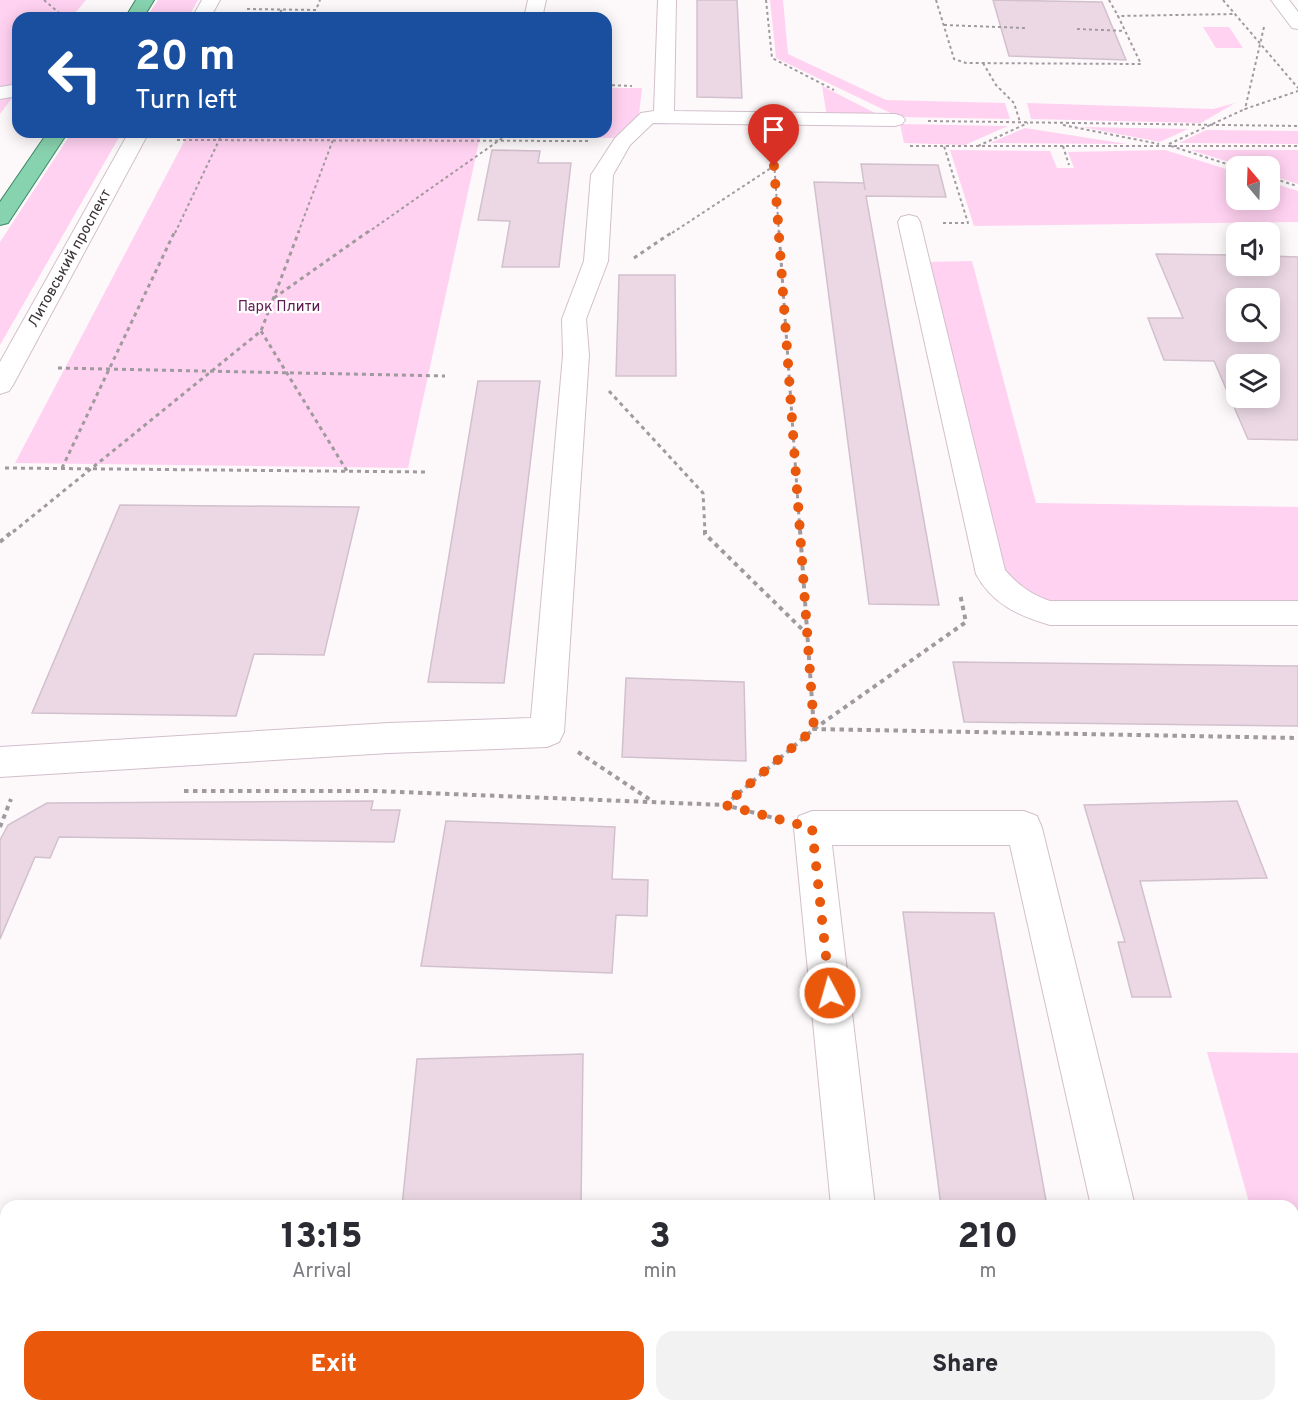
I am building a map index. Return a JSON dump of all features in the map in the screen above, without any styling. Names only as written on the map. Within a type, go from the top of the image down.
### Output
[{"type":"main road","points":[[0,218],[54,138]]},
{"type":"street","points":[[664,117],[667,0]]},
{"type":"street","points":[[1280,0],[1298,24]]},
{"type":"street","points":[[0,762],[389,738],[547,732],[576,355],[574,319],[596,261],[602,175],[622,142],[648,117],[895,120]]},
{"type":"street","name":"Литовський проспект","points":[[0,385],[136,138]]},
{"type":"street","points":[[909,222],[991,574],[1007,594],[1026,606],[1050,613],[1298,613]]},
{"type":"street","points":[[852,1200],[812,828],[1024,828],[1112,1200]]},
{"type":"path","points":[[44,0],[58,12]]},
{"type":"path","points":[[247,9],[316,10],[320,0]]},
{"type":"path","points":[[766,0],[772,58],[837,91]]},
{"type":"path","points":[[936,0],[954,59],[966,63],[1141,64],[1109,0]]},
{"type":"path","points":[[1167,145],[1245,109],[1298,89],[1223,0]]},
{"type":"path","points":[[1118,16],[1235,14]]},
{"type":"path","points":[[1245,109],[1265,22]]},
{"type":"path","points":[[944,25],[1025,28]]},
{"type":"path","points":[[1077,29],[1125,31]]},
{"type":"path","points":[[983,63],[996,85],[1014,103],[1020,122]]},
{"type":"path","points":[[895,120],[1298,126]]},
{"type":"path","points":[[974,147],[1030,122]]},
{"type":"path","points":[[1051,123],[1167,145],[1226,164]]},
{"type":"path","points":[[62,468],[220,138]]},
{"type":"path","points":[[0,543],[261,331],[334,138]]},
{"type":"path","points":[[274,298],[502,138]]},
{"type":"path","points":[[773,142],[814,729]]},
{"type":"path","points":[[909,222],[968,224],[944,146]]},
{"type":"path","points":[[1062,146],[1069,165]]},
{"type":"path","points":[[634,258],[774,166]]},
{"type":"path","points":[[1280,180],[1298,186]]},
{"type":"path","points":[[261,331],[348,471]]},
{"type":"path","points":[[576,355],[703,493],[705,534],[807,634]]},
{"type":"path","points":[[58,368],[445,376]]},
{"type":"path","points":[[5,468],[427,472]]},
{"type":"path","points":[[725,805],[814,729],[966,622],[959,588]]},
{"type":"path","points":[[814,729],[1298,738]]},
{"type":"path","points":[[547,732],[653,802]]},
{"type":"path","points":[[183,791],[375,791],[725,805],[812,828]]},
{"type":"green space","points":[[0,0],[86,0],[76,12],[12,12],[12,98],[0,114]]},
{"type":"green space","points":[[158,0],[198,0],[191,12],[150,12]]},
{"type":"green space","points":[[770,0],[783,0],[788,54],[886,100],[1005,103],[1010,119],[899,117],[776,58]]},
{"type":"green space","points":[[1203,27],[1229,27],[1243,48],[1216,48]]},
{"type":"green space","points":[[822,86],[887,119],[827,117]]},
{"type":"green space","name":"Парк Плити","points":[[612,88],[642,88],[639,115],[613,138]]},
{"type":"green space","points":[[1027,103],[1213,109],[1235,103],[1201,123],[1031,119]]},
{"type":"green space","points":[[900,124],[1008,126],[965,145],[904,143]]},
{"type":"green space","points":[[1082,127],[1188,129],[1160,142]]},
{"type":"green space","points":[[1025,128],[1127,144],[990,143]]},
{"type":"green space","points":[[1206,130],[1298,131],[1298,144],[1179,143]]},
{"type":"green space","points":[[68,138],[119,138],[0,345],[0,242]]},
{"type":"green space","name":"Парк Плити","points":[[186,138],[480,138],[408,468],[15,463]]},
{"type":"green space","points":[[950,150],[1050,151],[1057,168],[1074,168],[1068,152],[1165,150],[1226,169],[1226,210],[1280,210],[1280,185],[1298,191],[1298,222],[974,226]]},
{"type":"green space","points":[[1190,150],[1298,150],[1298,184],[1280,178],[1280,156],[1226,156],[1226,161]]},
{"type":"green space","points":[[972,261],[1036,503],[1298,507],[1298,604],[1039,602],[995,566],[925,262]]},
{"type":"green space","points":[[1207,1052],[1298,1053],[1298,1200],[1248,1200]]},
{"type":"building","points":[[697,0],[737,0],[742,98],[697,97]]},
{"type":"building","points":[[993,0],[1102,2],[1126,60],[1009,56]]},
{"type":"building","points":[[492,150],[540,151],[538,163],[571,163],[559,267],[502,267],[510,221],[478,220]]},
{"type":"building","points":[[861,164],[938,165],[946,197],[866,196],[939,605],[869,604],[814,182],[864,183]]},
{"type":"building","points":[[1156,254],[1226,255],[1226,276],[1280,276],[1280,256],[1298,257],[1298,440],[1248,439],[1234,408],[1280,408],[1280,354],[1226,354],[1226,389],[1214,361],[1164,360],[1148,318],[1183,318]]},
{"type":"building","points":[[619,275],[675,275],[676,376],[616,376]]},
{"type":"building","points":[[478,381],[540,381],[504,683],[428,682]]},
{"type":"building","points":[[120,505],[359,507],[324,655],[254,654],[236,716],[32,713]]},
{"type":"building","points":[[953,662],[1298,666],[1298,726],[964,722]]},
{"type":"building","points":[[626,678],[744,682],[746,761],[622,757]]},
{"type":"building","points":[[373,801],[371,810],[400,810],[394,842],[59,837],[50,858],[35,857],[0,939],[0,840],[8,825],[47,803]]},
{"type":"building","points":[[1237,801],[1267,878],[1140,881],[1171,997],[1132,997],[1118,942],[1125,942],[1084,805]]},
{"type":"building","points":[[446,821],[615,827],[612,879],[648,880],[647,916],[616,915],[612,973],[421,966]]},
{"type":"building","points":[[903,912],[994,913],[1046,1200],[940,1200]]},
{"type":"building","points":[[583,1054],[581,1200],[403,1200],[417,1059]]},
{"type":"route","points":[[774,166],[814,729],[725,805],[812,828],[830,993]]}]
